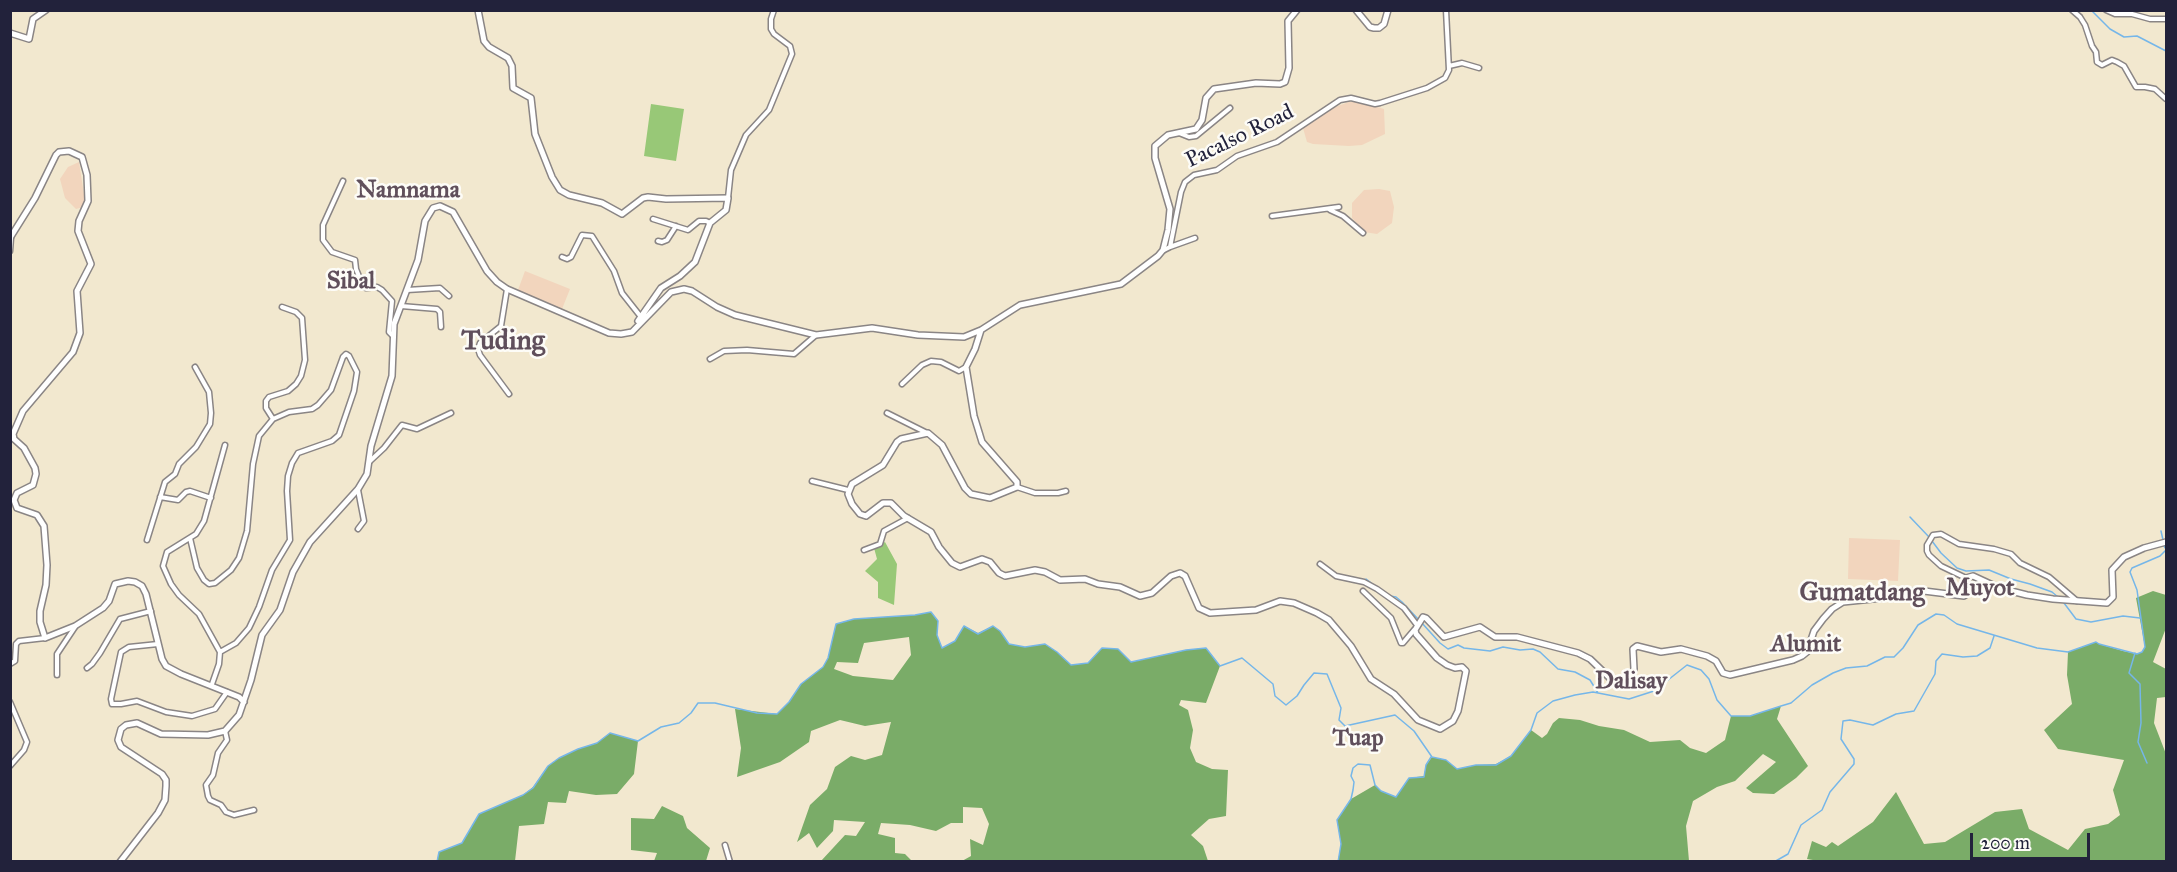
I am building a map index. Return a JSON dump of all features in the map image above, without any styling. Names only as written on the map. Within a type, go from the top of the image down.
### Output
[{"type":"street","points":[[10,33],[29,39],[33,19],[46,10]]},
{"type":"street","points":[[478,10],[484,41],[489,47],[508,58],[512,66],[513,88],[531,98],[535,134],[552,177],[560,190],[569,195],[602,203],[622,214],[643,198],[648,197],[728,198]]},
{"type":"street","points":[[632,332],[662,288],[695,262],[710,224],[726,210],[731,170],[746,135],[769,110],[792,54],[790,46],[774,34],[771,28],[774,10]]},
{"type":"street","points":[[1163,250],[1170,208],[1154,152],[1158,142],[1163,138],[1191,131],[1199,126],[1206,98],[1214,89],[1225,86],[1285,82],[1289,68],[1288,21],[1297,10]]},
{"type":"street","points":[[1356,10],[1370,27],[1374,28],[1384,24],[1388,10]]},
{"type":"street","points":[[1446,10],[1449,66],[1462,63],[1479,68]]},
{"type":"street","points":[[2106,10],[2115,14],[2166,19]]},
{"type":"street","points":[[2072,11],[2085,25],[2096,52],[2097,62],[2102,65],[2112,60],[2117,62],[2124,66],[2136,87],[2155,89],[2166,99]]},
{"type":"street","name":"Pacalso Road","points":[[1170,247],[1181,192],[1189,179],[1200,173],[1217,170],[1237,156],[1277,142],[1340,100],[1351,98],[1375,104],[1380,103],[1427,88],[1444,78],[1448,74],[1449,66]]},
{"type":"street","points":[[1178,133],[1189,137],[1196,136],[1230,108]]},
{"type":"street","points":[[10,251],[11,238],[35,198],[56,155],[59,152],[69,151],[82,157],[87,175],[88,201],[78,231],[91,264],[77,291],[80,333],[73,352],[23,411],[13,434],[14,439],[24,448],[35,468],[34,484],[17,493],[14,500],[16,508],[36,515],[44,526],[48,555],[40,622],[45,638]]},
{"type":"street","points":[[343,181],[323,225],[323,240],[332,252],[356,260],[356,269],[366,288],[382,290],[392,301],[388,332],[392,335]]},
{"type":"street","points":[[120,861],[163,806],[166,786],[162,774],[121,747],[118,740],[121,729],[131,723],[167,735],[203,736],[225,730],[239,715],[262,635],[280,610],[293,572],[310,542],[358,489],[367,474],[371,446],[392,376],[392,335],[400,306],[418,260],[425,221],[433,208],[440,206],[453,212],[488,271],[507,289],[596,328],[621,334],[632,332],[671,292],[684,289],[692,291],[735,315],[816,335],[872,328],[953,338],[973,335],[1020,305],[1121,284],[1147,266],[1163,250],[1195,238]]},
{"type":"street","points":[[1272,216],[1339,207]]},
{"type":"street","points":[[1329,210],[1348,219],[1363,233]]},
{"type":"street","points":[[653,219],[688,230],[699,221],[706,221],[710,224]]},
{"type":"street","points":[[658,241],[664,242],[676,226]]},
{"type":"street","points":[[562,257],[567,259],[572,257],[582,235],[592,236],[614,271],[621,293],[642,317]]},
{"type":"street","points":[[406,290],[440,288],[449,296]]},
{"type":"street","points":[[507,289],[501,326],[480,344],[478,349],[509,394]]},
{"type":"street","points":[[400,306],[437,309],[440,312],[441,327]]},
{"type":"street","points":[[273,418],[266,408],[266,401],[269,397],[288,391],[296,384],[306,360],[302,318],[296,312],[282,307]]},
{"type":"street","points":[[501,326],[515,342]]},
{"type":"street","points":[[981,330],[966,367],[974,416],[982,442],[1017,482],[1017,487]]},
{"type":"street","points":[[710,359],[724,351],[747,350],[794,354],[816,335]]},
{"type":"street","points":[[190,538],[197,568],[207,582],[215,583],[236,565],[248,531],[255,452],[259,436],[273,418],[289,412],[312,409],[318,405],[331,390],[343,357],[346,354],[349,356],[357,372],[354,391],[339,435],[332,441],[298,453],[292,463],[287,491],[290,540],[272,570],[249,628],[236,644],[220,652]]},
{"type":"street","points":[[902,384],[922,364],[931,361],[941,362],[959,370],[966,367]]},
{"type":"street","points":[[147,540],[165,481],[175,474],[178,466],[200,441],[210,424],[208,392],[195,367]]},
{"type":"street","points":[[369,462],[384,448],[402,425],[417,429],[451,413]]},
{"type":"street","points":[[887,413],[928,433],[942,445],[965,488],[971,494],[990,498],[1017,487],[1035,493],[1058,494],[1066,491]]},
{"type":"street","points":[[928,433],[901,439],[883,465],[852,484],[848,490],[852,504],[863,516],[883,503],[891,503],[908,518],[931,532],[952,562],[960,567],[982,559],[990,562],[999,573],[1005,576],[1035,570],[1045,572],[1060,580],[1085,579],[1098,584],[1120,587],[1140,596],[1152,593],[1171,576],[1180,573],[1185,576],[1199,608],[1210,613],[1256,610],[1280,601],[1287,601],[1324,616],[1336,627],[1360,659],[1371,679],[1394,694],[1418,720],[1440,729],[1453,721],[1458,711],[1466,671],[1462,667],[1447,666],[1437,658],[1404,608],[1364,582],[1336,576],[1320,564]]},
{"type":"street","points":[[212,684],[219,664],[220,652],[199,614],[179,595],[163,569],[167,552],[196,534],[204,521],[225,445]]},
{"type":"street","points":[[813,481],[848,490]]},
{"type":"street","points":[[358,489],[364,521],[358,529]]},
{"type":"street","points":[[160,497],[178,500],[190,491],[211,498]]},
{"type":"street","points":[[864,550],[880,544],[884,531],[908,518]]},
{"type":"street","points":[[2078,602],[2049,577],[2020,563],[2011,554],[1959,544],[1941,534],[1933,535],[1928,540],[1926,551],[1929,555],[1941,566],[1966,578],[1977,576],[1999,588],[2053,599],[2078,602],[2107,603],[2113,597],[2112,570],[2124,557],[2137,550],[2166,542]]},
{"type":"street","points":[[1363,591],[1392,618],[1403,644],[1423,617],[1444,637],[1480,627],[1495,638],[1516,637],[1578,653],[1590,659],[1615,683],[1624,682],[1632,674],[1633,649],[1637,646],[1661,652],[1681,649],[1707,656],[1716,661],[1724,673],[1730,675],[1802,656],[1807,652],[1814,631],[1823,619],[1832,609],[1844,602],[1892,597],[1916,590],[1964,596],[1970,592],[1966,578]]},
{"type":"street","points":[[10,664],[15,661],[16,644],[19,641],[45,638],[75,626],[106,605],[113,587],[118,582],[128,581],[142,586],[152,611],[162,659],[169,668],[212,684],[239,697],[244,702]]},
{"type":"street","points":[[87,668],[100,653],[120,619],[152,611]]},
{"type":"street","points":[[57,675],[57,654],[75,626]]},
{"type":"street","points":[[158,644],[129,647],[121,652],[111,699],[112,704],[121,705],[137,701],[166,712],[192,716],[215,709],[227,692]]},
{"type":"street","points":[[239,697],[246,695]]},
{"type":"street","points":[[10,702],[12,714],[27,742],[24,750],[10,766]]},
{"type":"street","points":[[225,730],[228,740],[218,753],[213,776],[206,785],[208,796],[210,800],[221,805],[230,814],[238,815],[254,810]]},
{"type":"street","points":[[725,845],[730,861]]},
{"type":"shaded area","points":[[1349,102],[1361,102],[1384,109],[1385,134],[1362,145],[1307,142],[1303,128],[1335,107]]},
{"type":"shaded area","points":[[79,162],[85,201],[83,207],[76,209],[65,198],[60,179],[68,167]]},
{"type":"shaded area","points":[[1364,190],[1390,191],[1394,207],[1392,223],[1377,234],[1364,232],[1352,218],[1352,203]]},
{"type":"shaded area","points":[[525,271],[570,289],[562,309],[518,290]]},
{"type":"shaded area","points":[[1849,538],[1900,540],[1898,581],[1848,579]]},
{"type":"green space","points":[[651,104],[684,109],[676,161],[644,156]]},
{"type":"green space","points":[[885,542],[897,564],[894,605],[878,598],[878,582],[865,571],[877,559],[874,548]]},
{"type":"green space","points":[[2153,591],[2166,595],[2166,628],[2153,662],[2166,669],[2166,697],[2157,698],[2154,723],[2166,754],[2166,861],[1825,862],[1807,859],[1812,841],[1826,847],[1832,842],[1838,846],[1873,822],[1896,792],[1924,844],[1945,842],[1995,812],[2022,809],[2029,829],[2068,850],[2085,829],[2108,824],[2120,815],[2113,790],[2124,760],[2058,749],[2044,730],[2072,704],[2067,675],[2068,652],[2096,642],[2123,651],[2137,654],[2142,652],[2145,647],[2136,598]]},
{"type":"green space","points":[[931,612],[938,621],[937,635],[942,648],[955,641],[964,626],[978,633],[993,626],[1000,631],[1009,644],[1025,647],[1045,644],[1071,665],[1088,663],[1102,648],[1118,649],[1131,662],[1206,648],[1220,666],[1206,703],[1181,700],[1179,705],[1188,710],[1193,730],[1190,748],[1196,762],[1212,769],[1228,770],[1226,816],[1209,819],[1191,835],[1203,846],[1208,861],[962,861],[971,856],[970,839],[983,845],[989,824],[982,808],[963,807],[963,823],[951,823],[936,831],[910,825],[881,823],[878,834],[895,838],[895,853],[905,854],[912,861],[821,861],[845,835],[856,836],[865,822],[834,820],[833,831],[817,848],[809,833],[797,842],[810,805],[827,789],[835,767],[851,756],[865,760],[882,755],[891,722],[865,726],[840,720],[811,731],[809,742],[780,762],[737,777],[741,748],[735,709],[777,714],[789,702],[801,684],[823,667],[828,658],[836,624],[854,619]],"holes":[[[909,637],[911,655],[893,680],[853,676],[834,669],[837,662],[858,663],[864,643]]]},
{"type":"green space","points":[[1781,706],[1777,719],[1808,766],[1774,794],[1753,793],[1746,788],[1776,762],[1763,754],[1735,781],[1717,787],[1693,801],[1686,826],[1689,861],[1338,861],[1341,844],[1337,820],[1351,799],[1375,785],[1381,791],[1396,797],[1409,778],[1424,776],[1426,765],[1432,757],[1446,760],[1457,769],[1496,764],[1511,756],[1531,730],[1542,738],[1559,718],[1580,720],[1624,730],[1650,742],[1680,740],[1690,748],[1706,753],[1725,740],[1731,716],[1750,716]]},
{"type":"green space","points":[[610,733],[638,741],[634,774],[617,794],[596,795],[569,791],[566,803],[548,802],[544,824],[519,826],[515,861],[437,861],[439,852],[462,843],[479,814],[523,795],[533,787],[548,766],[559,758],[597,743]]},
{"type":"green space","points":[[662,806],[683,816],[687,828],[710,848],[706,861],[654,861],[657,853],[631,850],[631,818],[654,819]]},
{"type":"waterway","points":[[2026,10],[2033,10]]},
{"type":"waterway","points":[[2091,10],[2110,29],[2124,37],[2137,36],[2166,51]]},
{"type":"waterway","points":[[1910,517],[1929,537]]},
{"type":"waterway","points":[[2161,531],[2163,540]]},
{"type":"waterway","points":[[1932,541],[1957,568],[1966,571],[1989,570],[2052,592],[2058,597]]},
{"type":"waterway","points":[[437,862],[439,852],[462,843],[479,814],[523,795],[533,788],[548,766],[559,758],[597,743],[610,733],[638,741],[661,727],[679,723],[691,713],[698,703],[715,703],[757,713],[777,714],[789,702],[801,684],[823,667],[828,658],[836,624],[854,619],[931,612],[938,621],[937,635],[942,648],[955,641],[964,626],[978,634],[993,626],[1000,631],[1009,644],[1025,647],[1045,644],[1071,665],[1088,663],[1102,648],[1118,649],[1131,662],[1206,648],[1220,666],[1242,658],[1273,684],[1275,696],[1286,705],[1297,696],[1314,673],[1327,674],[1341,708],[1339,720],[1345,726],[1395,715],[1414,731],[1432,757],[1446,760],[1457,769],[1476,765],[1496,765],[1511,756],[1531,730],[1537,713],[1553,701],[1593,692],[1629,699],[1654,691],[1687,665],[1701,670],[1709,679],[1717,700],[1731,716],[1750,716],[1791,703],[1812,685],[1833,673],[1846,668],[1867,666],[1885,657],[1894,657],[1918,625],[1936,614],[1944,615],[1957,624],[2037,648],[2068,652],[2096,642],[2137,654],[2145,647],[2137,590],[2130,572],[2132,568],[2160,556],[2166,550]]},
{"type":"waterway","points":[[1366,579],[1379,589]]},
{"type":"waterway","points":[[1390,596],[1396,597],[1418,619]]},
{"type":"waterway","points":[[2064,603],[2076,619],[2091,622],[2123,616],[2140,618]]},
{"type":"waterway","points":[[1421,622],[1448,649],[1458,645],[1464,648],[1490,651],[1503,647],[1520,650],[1533,649],[1540,652],[1558,669],[1575,672],[1590,680],[1598,693]]},
{"type":"waterway","points":[[1774,862],[1788,854],[1801,825],[1822,810],[1830,792],[1854,764],[1854,759],[1841,739],[1843,721],[1850,720],[1873,725],[1896,714],[1914,711],[1935,674],[1936,661],[1942,654],[1977,656],[1990,648],[1994,636]]},
{"type":"waterway","points":[[2135,653],[2129,673],[2140,684],[2141,723],[2138,742],[2147,763]]},
{"type":"waterway","points":[[1338,862],[1341,844],[1337,820],[1351,799],[1354,782],[1351,776],[1353,768],[1358,764],[1370,765],[1375,785],[1381,791],[1396,797],[1409,778],[1424,777],[1426,765],[1431,757]]},
{"type":"district","name":"Namnama","points":[[408,191]]},
{"type":"district","name":"Sibal","points":[[351,282]]},
{"type":"district","name":"Tuding","points":[[503,342]]},
{"type":"district","name":"Muyot","points":[[1980,589]]},
{"type":"district","name":"Gumatdang","points":[[1862,594]]},
{"type":"district","name":"Alumit","points":[[1806,645]]},
{"type":"district","name":"Dalisay","points":[[1631,682]]},
{"type":"district","name":"Tuap","points":[[1358,739]]}]
